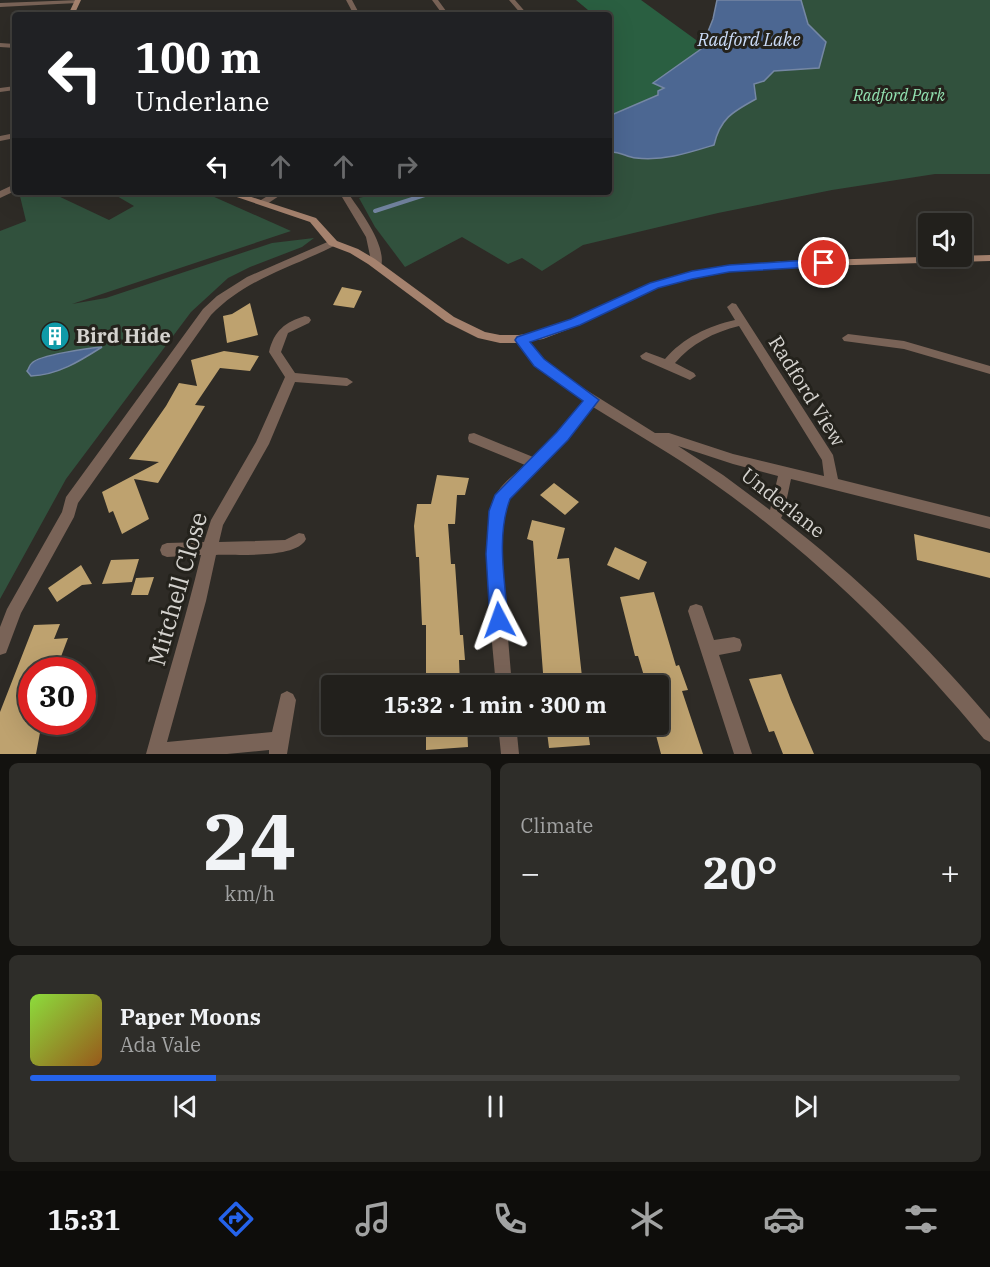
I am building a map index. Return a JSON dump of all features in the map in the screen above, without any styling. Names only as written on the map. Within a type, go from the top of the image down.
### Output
[{"type":"street","points":[[512,0],[522,12]]},
{"type":"street","points":[[0,6],[77,1]]},
{"type":"street","points":[[0,12],[12,12]]},
{"type":"street","points":[[238,195],[312,219],[323,229],[332,243],[353,250],[377,265],[447,317],[482,335],[501,339],[522,340],[576,322],[654,285],[729,268],[778,264],[990,258]]},
{"type":"street","points":[[264,202],[275,195]]},
{"type":"street","points":[[345,195],[367,229],[377,250],[377,265]]},
{"type":"street","points":[[0,647],[15,609],[69,513],[71,501],[207,312],[232,288],[261,273],[312,254],[332,243]]},
{"type":"street","name":"Radford View","points":[[732,307],[828,459],[832,483]]},
{"type":"street","points":[[305,321],[287,327],[278,335],[275,352],[291,377],[347,382]]},
{"type":"street","points":[[667,364],[674,355],[709,332],[741,322]]},
{"type":"street","points":[[848,338],[904,345],[990,370]]},
{"type":"street","name":"Underlane","points":[[522,340],[539,362],[592,400],[717,478],[772,519],[826,564],[953,688],[990,733]]},
{"type":"street","points":[[646,356],[690,376]]},
{"type":"street","name":"Mitchell Close","points":[[156,753],[179,663],[198,601],[216,524],[262,444],[291,377]]},
{"type":"street","points":[[503,675],[494,554],[497,511],[503,495],[562,436],[592,400]]},
{"type":"street","points":[[653,437],[669,438],[727,457],[990,523]]},
{"type":"street","points":[[474,438],[534,463]]},
{"type":"street","points":[[772,519],[777,512],[786,472]]},
{"type":"street","points":[[167,550],[287,546],[299,539]]},
{"type":"street","points":[[696,611],[743,754]]},
{"type":"street","points":[[709,649],[734,645]]},
{"type":"street","points":[[156,753],[279,747],[287,700]]},
{"type":"street","points":[[508,735],[510,754]]},
{"type":"green space","points":[[576,0],[641,0],[703,45],[701,49],[654,83],[664,89],[658,95],[612,115],[612,12],[590,12]]},
{"type":"green space","name":"Radford Park","points":[[800,0],[990,0],[990,174],[935,174],[832,190],[718,213],[583,245],[542,271],[522,258],[508,264],[462,237],[405,267],[375,227],[359,198],[370,195],[612,195],[612,152],[617,151],[634,158],[718,127],[734,111],[755,99],[754,84],[764,81],[774,71],[826,42],[808,24]]},
{"type":"green space","points":[[20,195],[56,195],[109,220],[134,206],[115,195],[210,195],[291,231],[72,304],[106,298],[272,243],[314,238],[302,247],[228,278],[191,312],[66,479],[0,599],[0,231],[26,221]]},
{"type":"water","name":"Radford Lake","points":[[717,0],[801,0],[808,24],[826,42],[819,68],[774,71],[764,81],[754,84],[756,99],[728,117],[714,145],[656,158],[636,158],[612,152],[612,115],[658,95],[658,91],[664,88],[653,83],[701,49],[713,19]]},
{"type":"water","points":[[102,347],[60,370],[31,376],[27,371],[32,363],[44,357]]},
{"type":"building","points":[[342,287],[362,291],[354,308],[333,305]]},
{"type":"building","points":[[250,303],[258,335],[227,343],[223,316],[232,314]]},
{"type":"building","points":[[224,351],[259,356],[250,371],[220,368],[195,405],[205,406],[158,483],[134,479],[149,519],[122,534],[113,511],[109,513],[102,492],[159,462],[129,459],[179,383],[197,386],[191,360]]},
{"type":"building","points":[[437,475],[469,478],[465,495],[457,495],[455,524],[448,524],[451,564],[455,564],[460,635],[463,635],[465,660],[459,660],[460,675],[426,675],[426,625],[422,625],[419,557],[416,557],[414,526],[417,504],[431,504]]},
{"type":"building","points":[[554,483],[579,502],[565,515],[540,495]]},
{"type":"building","points":[[532,520],[565,528],[557,559],[569,558],[582,675],[543,675],[533,541],[527,539]]},
{"type":"building","points":[[914,534],[990,553],[990,578],[917,560]]},
{"type":"building","points":[[615,547],[647,562],[639,580],[607,565]]},
{"type":"building","points":[[139,559],[132,582],[102,584],[111,560]]},
{"type":"building","points":[[81,565],[92,584],[82,585],[57,602],[48,588]]},
{"type":"building","points":[[154,577],[148,595],[131,595],[136,578]]},
{"type":"building","points":[[654,592],[676,666],[679,665],[688,690],[682,691],[703,754],[661,754],[656,735],[669,735],[669,675],[644,675],[638,656],[635,656],[620,597]]},
{"type":"building","points":[[60,624],[54,639],[68,638],[61,657],[21,657],[34,625]]},
{"type":"building","points":[[18,666],[18,735],[40,735],[36,754],[0,754],[0,712]]},
{"type":"building","points":[[781,674],[814,754],[783,754],[774,731],[769,732],[749,679]]},
{"type":"building","points":[[426,735],[467,735],[468,747],[426,750]]},
{"type":"building","points":[[547,735],[589,735],[590,745],[549,748]]},
{"type":"waterway","points":[[375,211],[425,195]]},
{"type":"place","name":"Bird Hide","points":[[55,336]]},
{"type":"route","points":[[499,620],[494,554],[497,511],[503,495],[562,436],[592,400],[539,362],[522,340],[576,322],[654,285],[692,275],[729,268],[824,263]]}]
